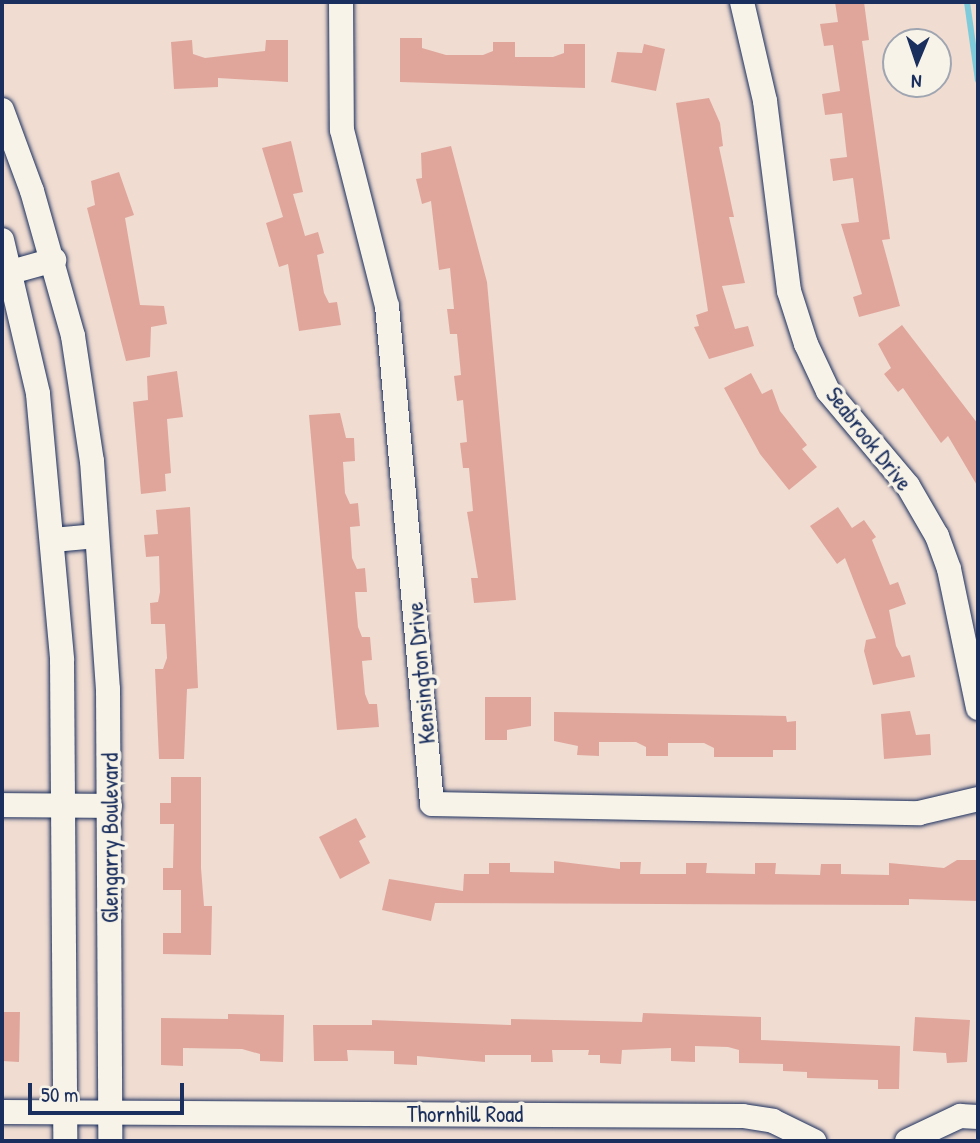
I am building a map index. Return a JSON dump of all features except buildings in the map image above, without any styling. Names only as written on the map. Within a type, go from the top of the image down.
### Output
[{"type":"street","name":"Kensington Drive","points":[[341,2],[342,130],[387,306],[432,804],[919,813],[978,799]]},
{"type":"street","name":"Seabrook Drive","points":[[742,2],[765,102],[789,291],[806,344],[828,391],[908,486],[937,536],[949,569],[978,708]]},
{"type":"street","name":"Glengarry Boulevard","points":[[2,110],[54,260],[85,398],[97,536],[110,806],[110,1141]]},
{"type":"street","name":"Glengarry Boulevard","points":[[2,240],[38,394],[53,540],[66,805],[65,1141]]},
{"type":"street","points":[[11,272],[54,260]]},
{"type":"street","points":[[53,540],[97,536]]},
{"type":"street","points":[[2,805],[110,806]]},
{"type":"street","name":"Thornhill Road","points":[[2,1112],[743,1116],[773,1121],[814,1141]]},
{"type":"street","points":[[907,1141],[960,1116],[978,1117]]},
{"type":"waterway","points":[[967,2],[978,80]]}]
